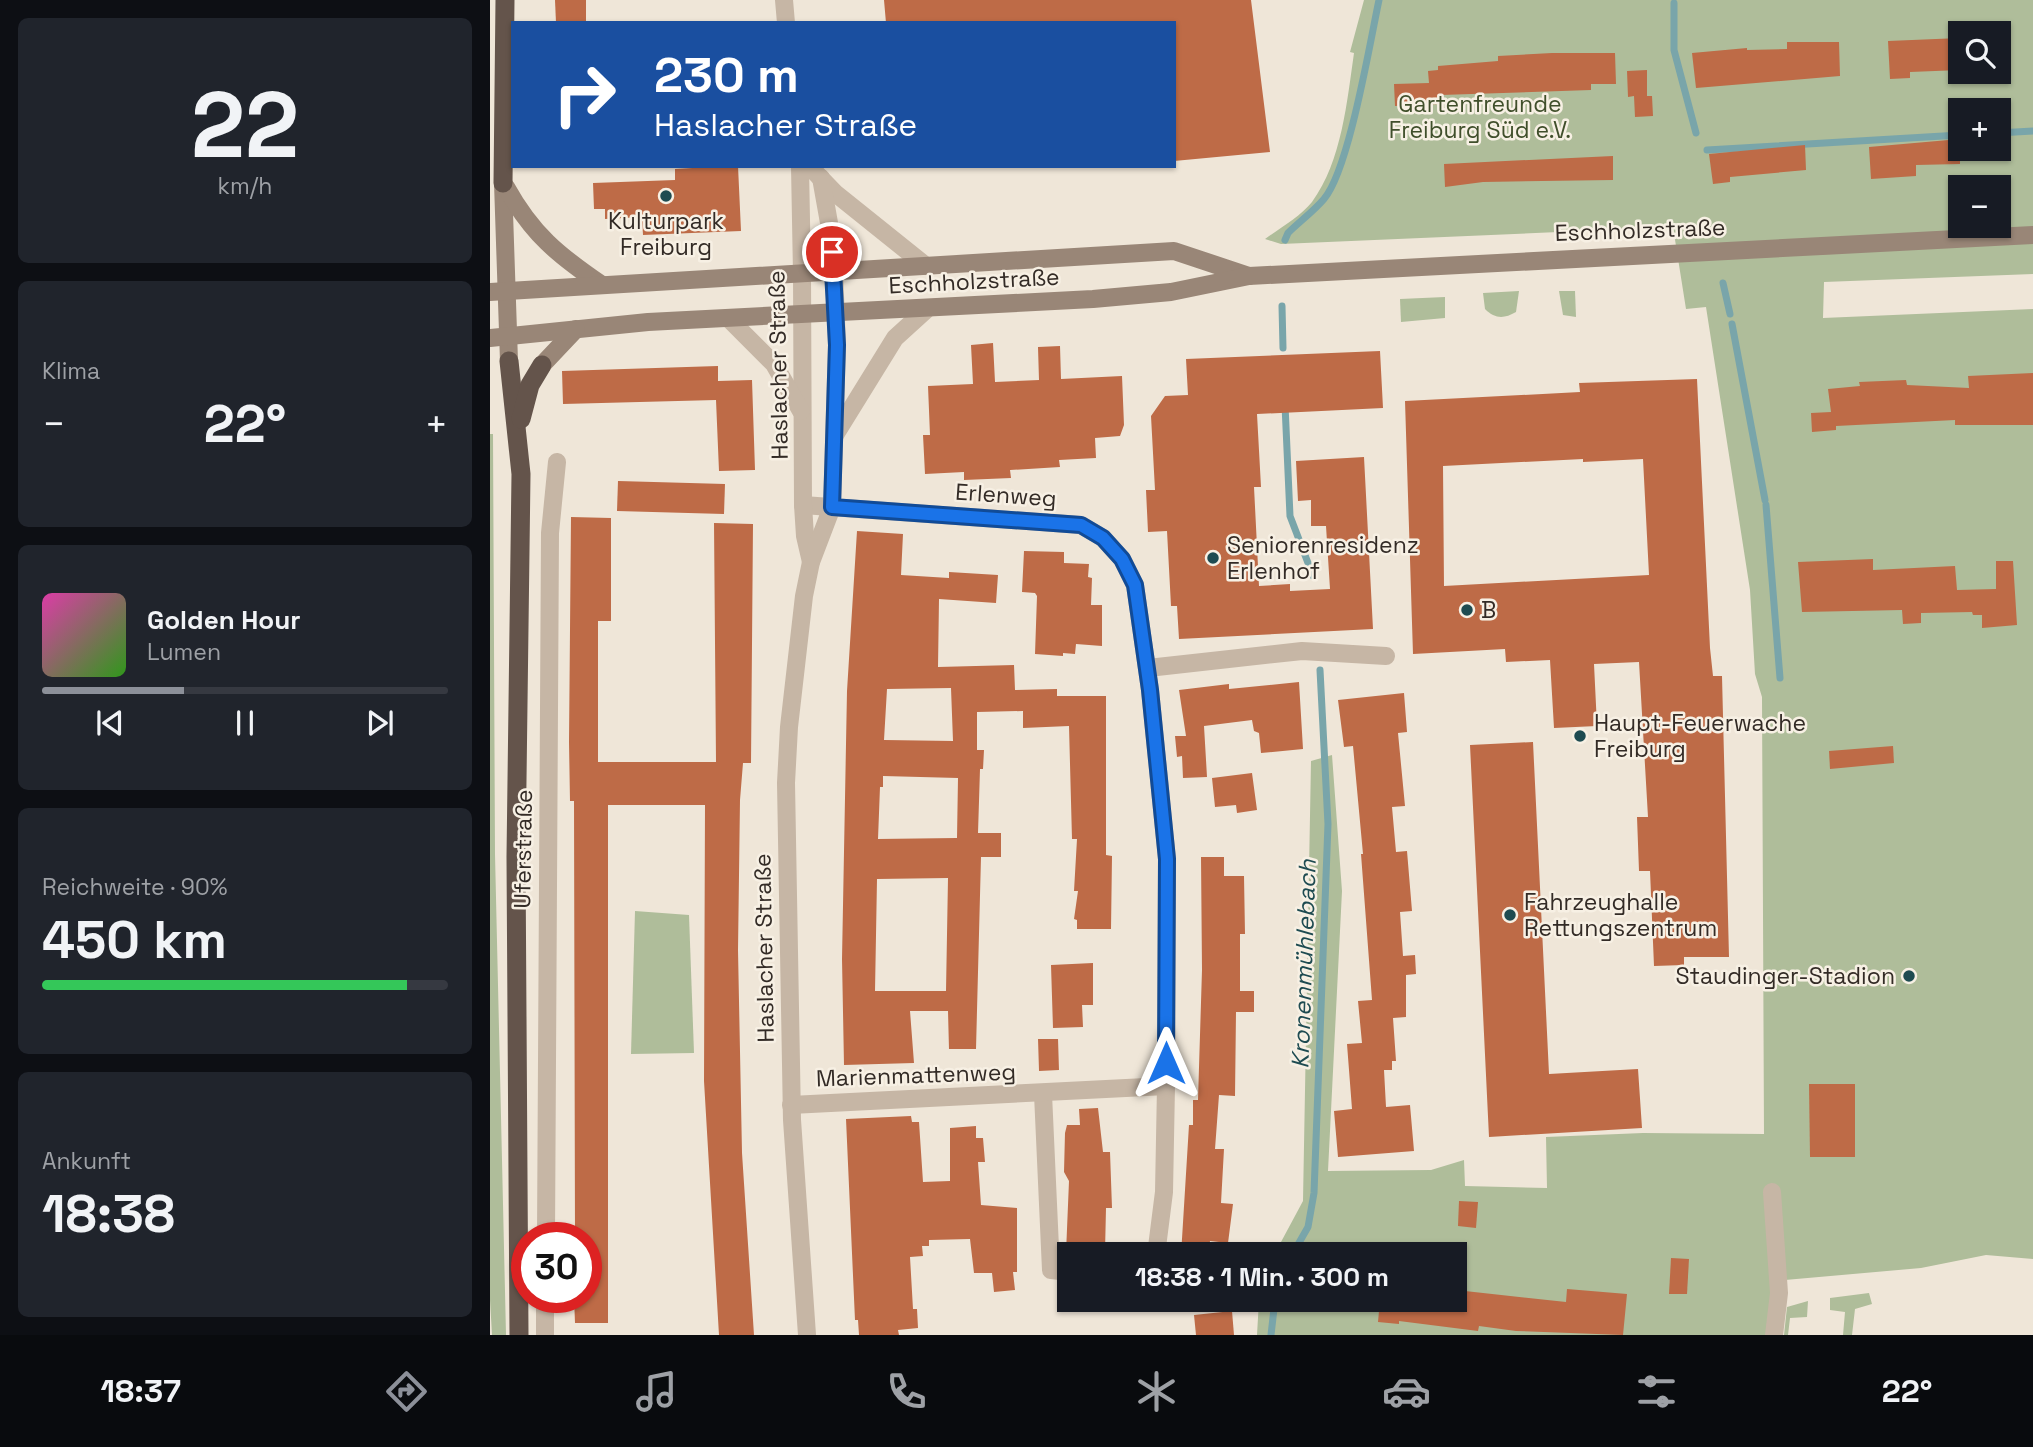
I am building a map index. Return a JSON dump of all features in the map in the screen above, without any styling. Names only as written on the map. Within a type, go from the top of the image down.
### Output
[{"type":"highway","points":[[503,183],[505,0]]},
{"type":"highway","points":[[509,361],[521,474],[516,870],[519,1335]]},
{"type":"highway","points":[[518,430],[530,385],[542,365]]},
{"type":"main road","points":[[503,183],[524,218],[547,245],[602,285]]},
{"type":"main road","points":[[503,183],[499,292],[508,337],[509,361]]},
{"type":"main road","name":"Eschholzstraße","points":[[490,338],[729,318],[1171,292],[1249,276],[2033,235]]},
{"type":"main road","name":"Eschholzstraße","points":[[499,292],[1174,251],[1249,276]]},
{"type":"main road","points":[[542,365],[576,329]]},
{"type":"street","points":[[784,0],[786,21]]},
{"type":"street","name":"Haslacher Straße","points":[[800,168],[803,505],[805,536],[811,562]]},
{"type":"street","name":"Haslacher Straße","points":[[815,172],[873,222]]},
{"type":"street","name":"Haslacher Straße","points":[[807,1335],[792,1105],[786,783],[799,631],[811,562],[832,507],[835,435],[834,271],[831,234],[815,172]]},
{"type":"street","name":"Eschholzstraße","points":[[873,222],[926,266]]},
{"type":"street","points":[[835,435],[895,338],[928,308]]},
{"type":"street","points":[[729,318],[774,364],[802,412]]},
{"type":"street","name":"Uferstraße","points":[[546,1222],[550,533],[557,462]]},
{"type":"street","name":"Erlenweg","points":[[803,505],[1081,525],[1103,538],[1122,559],[1135,585],[1148,668],[1167,859],[1166,1086]]},
{"type":"street","points":[[1148,668],[1302,652],[1386,656]]},
{"type":"street","points":[[1158,1242],[1164,1192],[1166,1086]]},
{"type":"street","name":"Marienmattenweg","points":[[792,1105],[1166,1086]]},
{"type":"street","name":"Marienmattenweg","points":[[1043,1094],[1051,1270],[1057,1271]]},
{"type":"street","points":[[1772,1192],[1779,1293],[1774,1335]]},
{"type":"street","points":[[545,1313],[545,1335]]},
{"type":"green space","name":"Gartenfreunde Freiburg Süd e.V.","points":[[1364,0],[2033,0],[2033,274],[1824,282],[1823,318],[2033,309],[2033,1259],[1986,1255],[1921,1268],[1785,1280],[1780,1335],[1257,1335],[1258,1312],[1467,1312],[1467,1242],[1281,1242],[1303,1201],[1311,761],[1332,755],[1342,891],[1328,1171],[1431,1170],[1464,1160],[1465,1186],[1547,1188],[1546,1137],[1643,1133],[1764,1134],[1762,697],[1755,674],[1750,590],[1706,307],[1686,309],[1673,227],[1281,244],[1265,239],[1307,207],[1322,186],[1342,130],[1354,53],[1350,52]]},
{"type":"green space","points":[[1519,291],[1516,312],[1500,317],[1485,309],[1483,293]]},
{"type":"green space","points":[[1559,291],[1575,291],[1576,317],[1563,315]]},
{"type":"green space","points":[[1445,297],[1445,318],[1401,322],[1400,299]]},
{"type":"green space","points":[[490,434],[493,434],[495,854],[506,1335],[492,1335],[490,1300]]},
{"type":"green space","points":[[635,911],[689,915],[694,1053],[631,1054]]},
{"type":"green space","points":[[1869,1293],[1872,1304],[1855,1309],[1852,1335],[1843,1335],[1845,1312],[1830,1310],[1830,1298]]},
{"type":"green space","points":[[1808,1301],[1807,1317],[1790,1318],[1788,1335],[1784,1335],[1787,1307]]},
{"type":"building","points":[[555,0],[586,0],[586,21],[556,21]]},
{"type":"building","points":[[884,0],[1251,0],[1270,152],[1176,161],[1176,21],[886,21]]},
{"type":"building","points":[[1948,38],[1948,70],[1910,72],[1910,78],[1890,79],[1888,41]]},
{"type":"building","points":[[1787,42],[1839,42],[1840,76],[1696,88],[1692,53],[1747,48],[1787,49]]},
{"type":"building","points":[[1615,53],[1616,84],[1591,84],[1591,90],[1441,95],[1442,104],[1395,106],[1394,84],[1429,83],[1428,71],[1438,70],[1438,66],[1498,61],[1498,56]]},
{"type":"building","points":[[1647,70],[1647,96],[1652,96],[1653,116],[1635,117],[1634,96],[1628,97],[1627,71]]},
{"type":"building","points":[[1948,140],[1948,161],[1960,161],[1960,164],[1916,165],[1916,176],[1871,179],[1869,147]]},
{"type":"building","points":[[1805,145],[1806,170],[1730,177],[1730,182],[1713,184],[1709,154]]},
{"type":"building","points":[[1613,156],[1613,180],[1483,182],[1445,187],[1444,164]]},
{"type":"building","name":"Kulturpark Freiburg","points":[[738,168],[741,231],[643,235],[642,217],[605,219],[605,209],[594,209],[593,183],[675,180],[675,169]]},
{"type":"building","points":[[993,343],[995,382],[1039,380],[1038,347],[1060,346],[1061,379],[1122,376],[1124,425],[1120,436],[1095,438],[1096,458],[1059,460],[1060,467],[1010,470],[1011,478],[964,480],[964,472],[925,474],[923,435],[930,435],[928,386],[973,384],[971,345]]},
{"type":"building","name":"Seniorenresidenz Erlenhof","points":[[1380,351],[1383,408],[1257,414],[1261,487],[1254,487],[1259,586],[1290,584],[1290,591],[1330,589],[1326,526],[1311,526],[1311,500],[1298,501],[1296,461],[1364,457],[1373,629],[1179,639],[1177,606],[1171,606],[1167,531],[1148,532],[1146,490],[1155,490],[1151,416],[1165,396],[1188,395],[1186,359]]},
{"type":"building","points":[[718,366],[718,381],[752,380],[755,470],[719,471],[716,400],[563,404],[562,371]]},
{"type":"building","points":[[2033,373],[2033,425],[1955,425],[1955,420],[1836,426],[1836,430],[1812,432],[1811,413],[1831,412],[1828,389],[1860,386],[1859,382],[1906,380],[1907,385],[1969,388],[1968,376]]},
{"type":"building","points":[[1697,379],[1710,648],[1713,676],[1722,676],[1729,957],[1684,957],[1684,965],[1654,966],[1650,871],[1639,871],[1637,817],[1648,817],[1639,662],[1594,664],[1597,726],[1554,728],[1550,660],[1506,662],[1505,649],[1413,654],[1405,401],[1580,392],[1579,383]],"holes":[[[1583,459],[1583,462],[1643,459],[1649,575],[1444,586],[1443,466]]]},
{"type":"building","points":[[618,481],[725,484],[724,514],[617,511]]},
{"type":"building","points":[[571,517],[611,518],[611,621],[598,621],[598,762],[716,762],[714,523],[753,524],[751,763],[743,763],[740,800],[738,950],[742,1153],[754,1335],[719,1335],[704,1081],[705,805],[608,805],[608,1323],[575,1323],[575,1313],[602,1313],[602,1222],[575,1222],[574,801],[570,801]]},
{"type":"building","points":[[857,531],[903,534],[901,575],[949,578],[949,572],[998,575],[996,603],[939,599],[938,667],[1014,665],[1015,690],[1057,689],[1057,696],[1106,696],[1106,855],[1112,856],[1111,929],[1077,929],[1077,920],[1074,919],[1078,891],[1074,891],[1077,839],[1072,839],[1069,726],[1023,728],[1023,711],[977,712],[977,750],[984,750],[983,769],[980,769],[978,833],[1001,833],[1001,857],[981,857],[976,1049],[949,1049],[948,1011],[910,1011],[914,1063],[844,1065],[842,959],[847,691]],"holes":[[[951,688],[953,741],[884,740],[887,689]],[[883,776],[958,778],[957,838],[878,839],[880,787],[883,787]],[[948,878],[946,991],[875,991],[877,879]]]},
{"type":"building","points":[[1024,551],[1064,552],[1064,563],[1089,564],[1088,577],[1092,578],[1091,605],[1102,605],[1102,646],[1076,644],[1075,654],[1063,653],[1063,656],[1035,654],[1037,596],[1035,593],[1022,592]]},
{"type":"building","points":[[1873,559],[1873,570],[1955,566],[1957,590],[1996,589],[1996,561],[2013,561],[2017,625],[1982,628],[1982,615],[1973,615],[1972,612],[1921,613],[1921,623],[1903,624],[1902,610],[1802,612],[1798,562]]},
{"type":"building","points":[[1299,682],[1303,749],[1261,753],[1259,733],[1254,731],[1252,720],[1204,726],[1207,777],[1183,778],[1182,756],[1177,757],[1175,736],[1186,736],[1179,690],[1229,684],[1229,689]]},
{"type":"building","points":[[1404,693],[1407,732],[1398,733],[1405,806],[1392,807],[1396,852],[1407,851],[1412,911],[1400,912],[1403,956],[1415,955],[1416,974],[1406,975],[1406,1017],[1393,1018],[1396,1061],[1392,1061],[1392,1070],[1384,1070],[1386,1107],[1410,1105],[1414,1151],[1338,1157],[1334,1111],[1352,1109],[1347,1044],[1362,1043],[1358,1001],[1372,1000],[1353,746],[1344,747],[1338,700]]},
{"type":"building","name":"Fahrzeughalle Rettungszentrum","points":[[1533,742],[1549,1074],[1638,1069],[1642,1128],[1489,1137],[1470,745]]},
{"type":"building","points":[[1893,746],[1894,763],[1830,769],[1829,751]]},
{"type":"building","points":[[1252,773],[1257,810],[1237,813],[1236,805],[1215,807],[1212,778]]},
{"type":"building","points":[[1201,857],[1224,857],[1224,876],[1244,876],[1245,934],[1240,934],[1240,991],[1254,991],[1254,1012],[1236,1012],[1235,1096],[1219,1095],[1215,1149],[1224,1149],[1221,1203],[1233,1204],[1228,1242],[1182,1242],[1189,1125],[1193,1125],[1193,1100],[1198,1100],[1202,970]]},
{"type":"building","points":[[1093,963],[1093,1005],[1082,1005],[1083,1027],[1053,1028],[1051,965]]},
{"type":"building","points":[[1038,1039],[1058,1039],[1059,1070],[1039,1071]]},
{"type":"building","points":[[1809,1084],[1855,1084],[1855,1157],[1810,1157]]},
{"type":"building","points":[[1098,1108],[1103,1152],[1110,1152],[1112,1208],[1106,1208],[1105,1242],[1066,1242],[1069,1181],[1064,1172],[1065,1133],[1067,1125],[1080,1125],[1079,1109]]},
{"type":"building","points":[[911,1116],[912,1122],[919,1122],[923,1182],[950,1181],[950,1128],[976,1126],[976,1138],[983,1138],[985,1162],[978,1162],[981,1205],[1017,1208],[1017,1272],[1013,1272],[1015,1290],[994,1292],[992,1273],[974,1273],[970,1239],[929,1240],[929,1246],[922,1246],[923,1256],[910,1257],[913,1309],[917,1309],[918,1328],[898,1330],[899,1335],[859,1335],[858,1320],[855,1320],[846,1119]]},
{"type":"building","points":[[1459,1201],[1478,1202],[1476,1228],[1458,1226]]},
{"type":"building","points":[[1671,1258],[1689,1259],[1687,1294],[1669,1294]]},
{"type":"building","points":[[1567,1289],[1627,1294],[1623,1335],[1516,1331],[1479,1326],[1478,1331],[1399,1321],[1399,1324],[1378,1322],[1379,1312],[1467,1312],[1467,1291],[1566,1302]]},
{"type":"building","points":[[1232,1312],[1234,1335],[1196,1335],[1194,1315]]},
{"type":"waterway","name":"Kronenmühlebach","points":[[1285,240],[1288,233],[1324,199],[1342,162],[1379,0]]},
{"type":"waterway","points":[[1674,3],[1674,50],[1696,133]]},
{"type":"waterway","points":[[2011,132],[2033,131]]},
{"type":"waterway","points":[[1707,150],[1948,136]]},
{"type":"waterway","points":[[1723,283],[1730,314]]},
{"type":"waterway","name":"Kronenmühlebach","points":[[1282,306],[1283,348]]},
{"type":"waterway","points":[[1732,324],[1765,500]]},
{"type":"waterway","name":"Kronenmühlebach","points":[[1285,405],[1290,516],[1313,576]]},
{"type":"waterway","points":[[1766,505],[1780,678]]},
{"type":"waterway","name":"Kronenmühlebach","points":[[1299,1242],[1308,1227],[1314,1193],[1328,824],[1320,670]]},
{"type":"waterway","name":"Kronenmühlebach","points":[[1271,1335],[1274,1312]]},
{"type":"place","name":"Kulturpark Freiburg","points":[[666,196]]},
{"type":"place","name":"Seniorenresidenz Erlenhof","points":[[1213,558]]},
{"type":"place","name":"B","points":[[1467,610]]},
{"type":"place","name":"Haupt-Feuerwache Freiburg","points":[[1580,736]]},
{"type":"place","name":"Fahrzeughalle Rettungszentrum","points":[[1510,915]]},
{"type":"place","name":"Staudinger-Stadion","points":[[1909,976]]},
{"type":"route","points":[[832,252],[837,345],[832,507],[1081,525],[1103,538],[1122,559],[1135,585],[1150,690],[1167,859],[1166,1063]]}]
